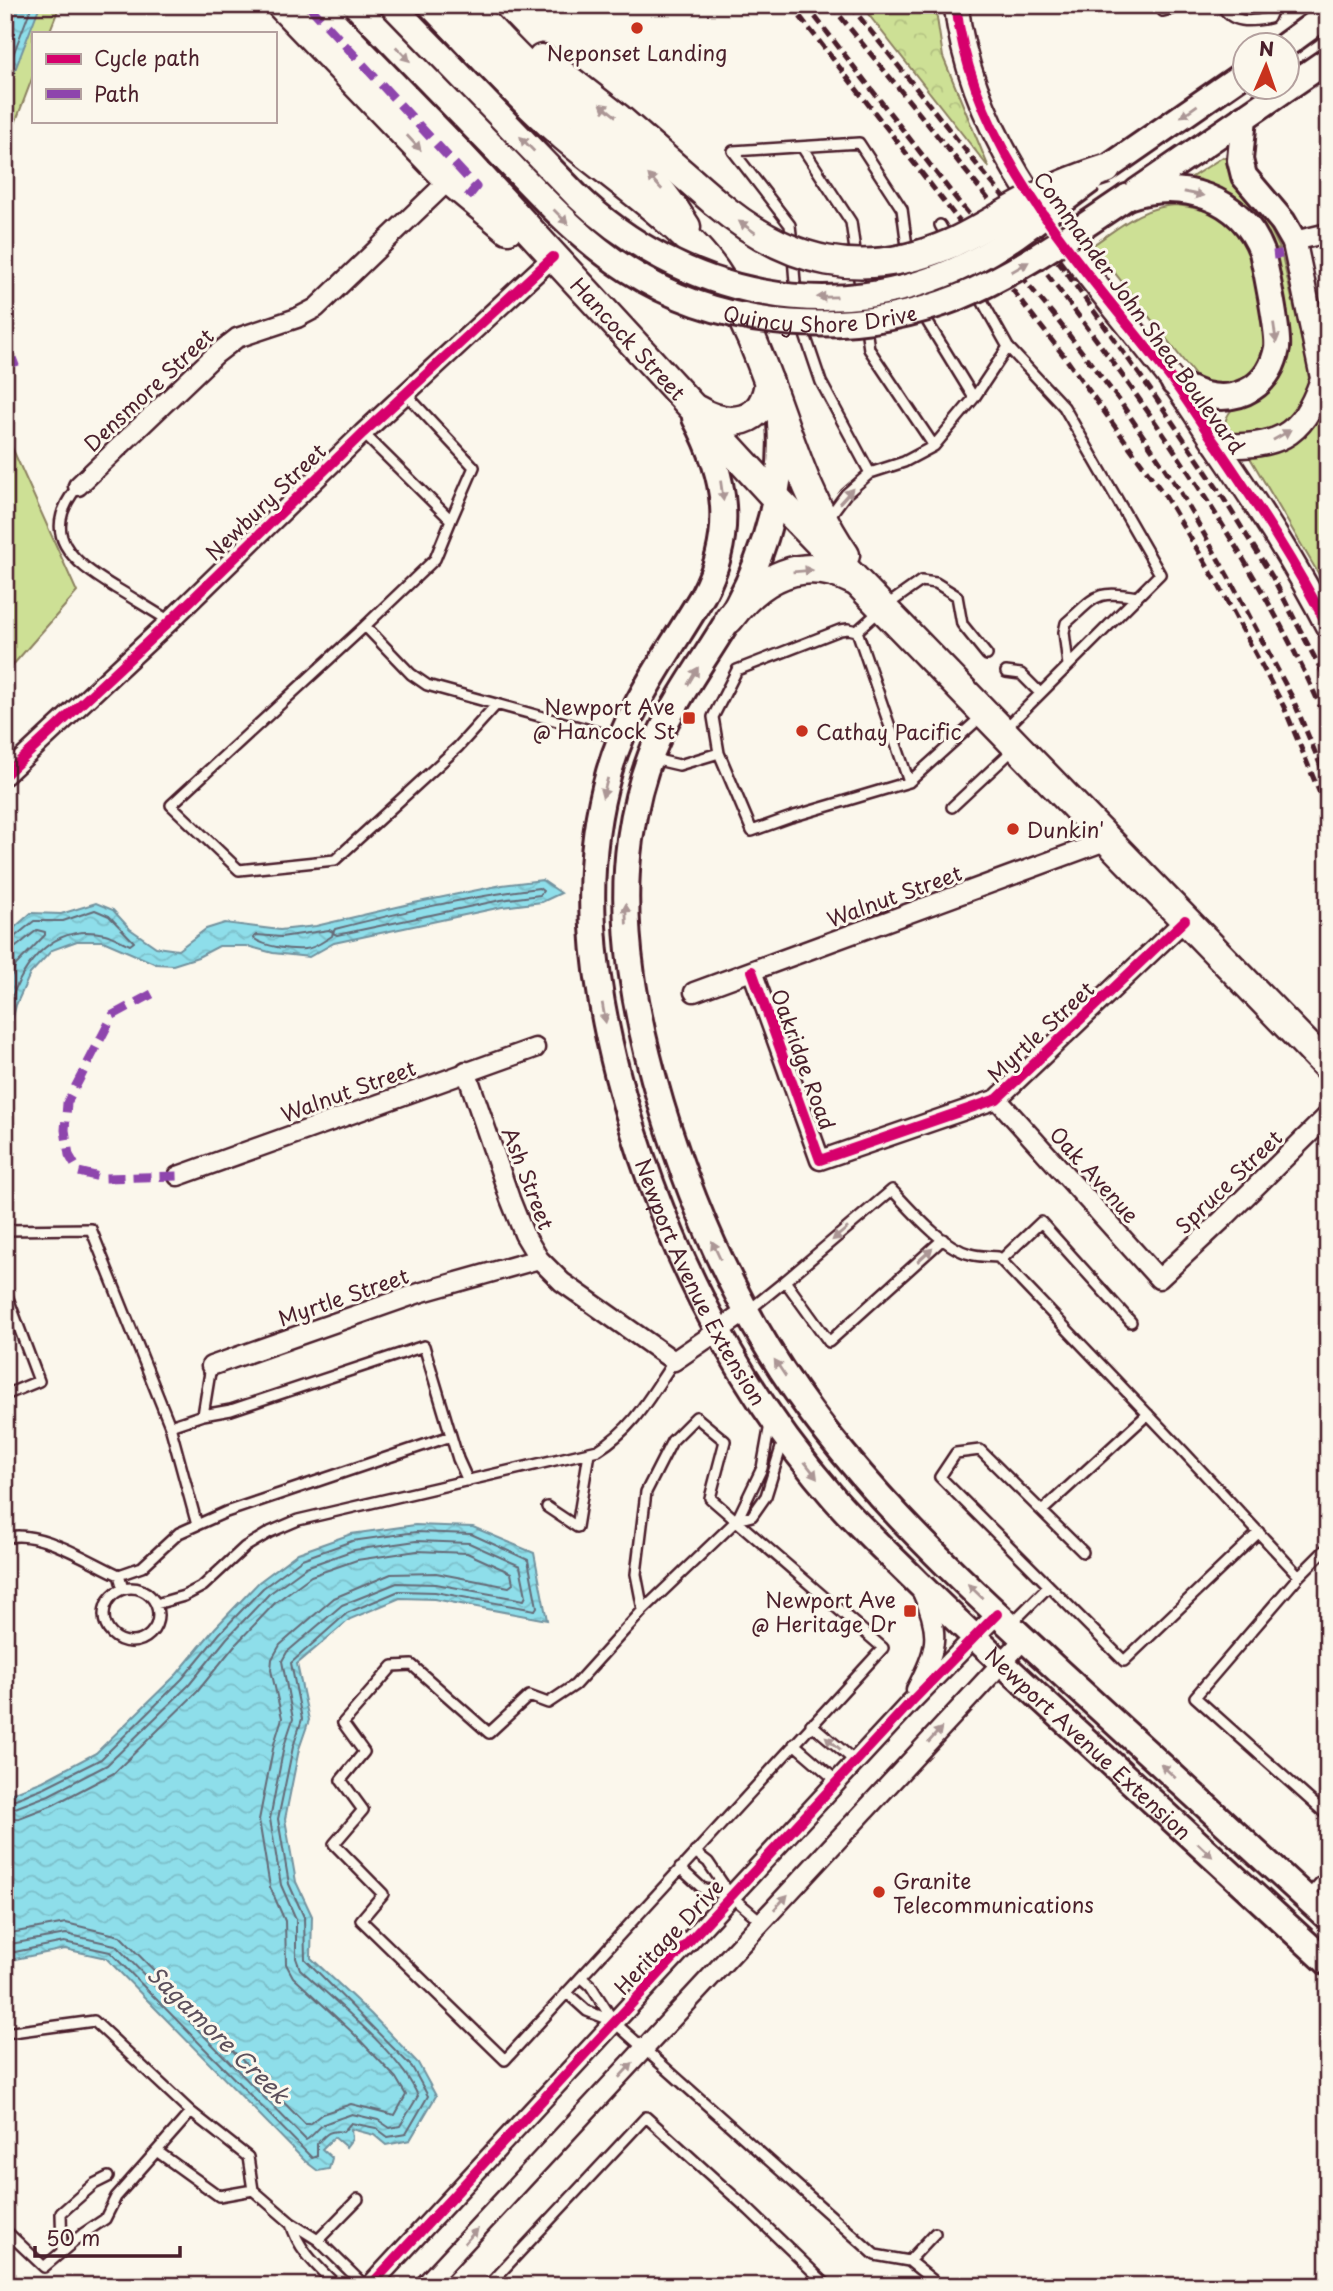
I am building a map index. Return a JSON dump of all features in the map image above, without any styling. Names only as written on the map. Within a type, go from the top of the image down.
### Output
[{"type":"main road","points":[[281,5],[449,180],[506,228],[552,257]]},
{"type":"main road","name":"Hancock Street","points":[[319,5],[775,497],[1328,1067]]},
{"type":"main road","name":"Quincy Shore Drive","points":[[355,5],[578,232],[614,261],[644,280],[677,295],[729,313],[782,322],[837,323],[882,318],[927,308],[961,296],[1016,269],[1328,60]]},
{"type":"main road","name":"Quincy Shore Drive","points":[[392,5],[601,218],[657,257],[687,271],[735,287],[784,296],[836,297],[886,291],[936,278],[967,264],[1006,242],[1232,81]]},
{"type":"main road","points":[[469,5],[597,101],[752,232],[789,250],[839,262],[882,263],[905,259],[946,246],[1043,193],[1106,169]]},
{"type":"main road","points":[[469,5],[534,75],[653,179],[673,204],[706,259]]},
{"type":"main road","points":[[1302,33],[1318,21],[1321,5]]},
{"type":"main road","name":"Hancock Street","points":[[434,6],[545,119],[668,222],[706,259],[723,283],[754,345],[826,522],[836,541],[883,608]]},
{"type":"main road","points":[[1244,117],[1240,160],[1244,176],[1283,222],[1293,241]]},
{"type":"main road","points":[[1127,197],[1143,192],[1167,190],[1193,193],[1212,199],[1242,217],[1262,252],[1277,346],[1269,374],[1252,390],[1228,396],[1205,395],[1174,383]]},
{"type":"main road","points":[[688,405],[712,418],[735,422],[746,419],[760,408],[767,392],[772,391]]},
{"type":"main road","name":"Newport Avenue Extension","points":[[772,391],[781,438],[775,497],[760,552],[729,619],[676,703],[650,759],[638,796],[627,864],[626,913],[633,981],[653,1079],[680,1163],[711,1240],[770,1353],[845,1457],[894,1511],[1010,1626],[1328,1918]]},
{"type":"main road","name":"Newport Avenue Extension","points":[[688,405],[712,451],[720,474],[724,513],[722,544],[710,581],[637,701],[621,738],[601,801],[594,835],[592,867],[592,928],[602,1004],[624,1101],[661,1212],[719,1332],[741,1371],[778,1425],[837,1501],[974,1639],[1328,1963]]},
{"type":"main road","points":[[729,619],[751,593],[780,574],[819,570],[834,572],[856,581]]},
{"type":"street","name":"Commander John Shea Boulevard","points":[[956,5],[965,53],[978,95],[995,138],[1017,176],[1085,270],[1174,383],[1276,536],[1328,627]]},
{"type":"street","name":"Densmore Street","points":[[78,486],[215,355],[237,338],[297,318],[316,308],[449,180]]},
{"type":"street","points":[[1328,233],[1293,241],[1328,404]]},
{"type":"street","name":"Newbury Street","points":[[5,775],[170,621],[363,433],[552,257]]},
{"type":"street","points":[[1217,446],[1253,446],[1280,440],[1300,424],[1314,404],[1322,381]]},
{"type":"street","name":"Walnut Street","points":[[694,992],[1108,840]]},
{"type":"street","name":"Myrtle Street","points":[[820,1160],[997,1099],[1185,920]]},
{"type":"street","name":"Oakridge Road","points":[[752,971],[820,1160]]},
{"type":"street","name":"Walnut Street","points":[[178,1176],[535,1048]]},
{"type":"street","name":"Ash Street","points":[[466,1072],[510,1199],[524,1234],[539,1259],[562,1282],[674,1361]]},
{"type":"street","name":"Oak Avenue","points":[[997,1099],[1158,1279]]},
{"type":"street","name":"Spruce Street","points":[[1158,1279],[1328,1115]]},
{"type":"street","name":"Myrtle Street","points":[[211,1366],[422,1292],[539,1259]]},
{"type":"street","points":[[674,1361],[747,1311]]},
{"type":"street","points":[[910,1703],[931,1659],[936,1634],[932,1613],[918,1582]]},
{"type":"street","points":[[424,2286],[1002,1662],[1010,1626]]},
{"type":"street","name":"Heritage Drive","points":[[367,2286],[910,1703],[974,1639],[1010,1626]]},
{"type":"lane","points":[[1161,5],[1163,11],[1187,5]]},
{"type":"lane","points":[[1222,5],[1230,16],[1251,22],[1269,18],[1275,5]]},
{"type":"lane","points":[[870,473],[821,382],[798,312],[790,225],[733,151],[859,143],[902,209],[914,299],[974,398]]},
{"type":"lane","points":[[802,147],[851,222],[862,302]]},
{"type":"lane","points":[[940,225],[953,249]]},
{"type":"lane","points":[[960,261],[967,274]]},
{"type":"lane","points":[[952,807],[1002,730],[1160,574],[1064,407],[1008,347],[974,286]]},
{"type":"lane","points":[[864,314],[869,349],[934,446]]},
{"type":"lane","points":[[826,522],[846,494],[870,473],[904,462],[934,446],[974,398],[1008,347]]},
{"type":"lane","points":[[406,394],[474,467],[435,559],[171,805],[239,870],[335,860],[458,747],[496,705]]},
{"type":"lane","points":[[363,433],[451,520]]},
{"type":"lane","points":[[78,486],[67,499],[61,519],[64,542],[71,557],[89,572],[170,621]]},
{"type":"lane","points":[[987,654],[962,624],[957,596],[936,583],[921,581],[883,608],[857,631],[840,630],[737,670],[713,717],[719,752],[752,831],[909,782],[1002,730]]},
{"type":"lane","points":[[1068,665],[1064,632],[1066,623],[1100,594],[1115,593],[1137,597]]},
{"type":"lane","points":[[365,626],[411,674],[427,685],[621,738]]},
{"type":"lane","points":[[857,631],[909,782]]},
{"type":"lane","points":[[1006,672],[1021,674],[1040,694]]},
{"type":"lane","points":[[650,759],[666,760],[679,765],[719,752]]},
{"type":"lane","points":[[747,1311],[892,1190],[943,1239],[968,1254],[998,1257],[1299,1576]]},
{"type":"lane","points":[[1001,1260],[1041,1223],[1131,1322]]},
{"type":"lane","points":[[5,1230],[91,1229],[170,1426],[197,1525]]},
{"type":"lane","points":[[785,1281],[829,1342],[943,1239]]},
{"type":"lane","points":[[5,1290],[39,1381],[5,1395]]},
{"type":"lane","points":[[170,1426],[203,1415],[231,1410],[424,1346],[458,1459],[468,1481]]},
{"type":"lane","points":[[156,1604],[184,1596],[203,1586],[245,1547],[298,1520],[589,1452],[617,1438],[634,1420],[674,1361]]},
{"type":"lane","name":"Myrtle Street","points":[[203,1415],[211,1366]]},
{"type":"lane","points":[[1042,1511],[1148,1414]]},
{"type":"lane","points":[[643,1610],[636,1573],[646,1492],[672,1441],[696,1417],[725,1441],[710,1498],[737,1520],[883,1648],[505,2060],[361,1920],[383,1894],[334,1844],[363,1810],[341,1780],[364,1752],[343,1723],[393,1666],[412,1665],[489,1733],[529,1696],[548,1703],[575,1685],[643,1610],[737,1520],[762,1468],[778,1425]]},
{"type":"lane","points":[[737,1520],[752,1516],[766,1496],[778,1425]]},
{"type":"lane","points":[[5,1538],[13,1536],[43,1540],[119,1575],[142,1567],[179,1533],[226,1512],[451,1436]]},
{"type":"lane","points":[[1083,1552],[980,1450],[956,1453],[940,1477],[1124,1661],[1259,1532]]},
{"type":"lane","points":[[547,1507],[577,1527],[589,1452]]},
{"type":"lane","points":[[1328,1547],[1299,1576],[1195,1697],[1328,1816]]},
{"type":"lane","points":[[119,1575],[123,1589]]},
{"type":"lane","points":[[1010,1626],[1049,1586]]},
{"type":"lane","points":[[123,1589],[139,1589],[156,1604],[157,1623],[146,1637],[138,1641],[120,1640],[106,1627],[105,1608],[108,1600],[123,1589]]},
{"type":"lane","points":[[811,1724],[856,1762]]},
{"type":"lane","points":[[794,1744],[838,1782]]},
{"type":"lane","points":[[695,1852],[708,1862],[732,1896],[762,1922]]},
{"type":"lane","points":[[680,1868],[702,1888],[732,1896]]},
{"type":"lane","points":[[1306,1898],[1328,1874]]},
{"type":"lane","points":[[581,1977],[591,1986],[614,2022],[875,2255],[909,2261],[939,2285]]},
{"type":"lane","points":[[567,1993],[587,2011],[614,2022]]},
{"type":"lane","points":[[5,2033],[94,2021],[191,2112],[248,2157],[253,2190],[292,2223],[318,2240],[367,2286]]},
{"type":"lane","points":[[5,2230],[44,2267],[105,2220],[116,2197],[191,2112]]},
{"type":"lane","points":[[488,2286],[646,2117],[750,2210],[828,2286]]},
{"type":"lane","points":[[158,2152],[219,2196],[253,2190]]},
{"type":"lane","points":[[62,2251],[61,2213],[94,2184],[108,2177]]},
{"type":"lane","points":[[318,2240],[358,2199]]},
{"type":"lane","points":[[292,2223],[295,2239],[337,2286]]},
{"type":"lane","points":[[909,2261],[934,2233]]},
{"type":"lane","points":[[1324,2286],[1328,2281]]},
{"type":"green space","points":[[5,5],[60,5],[49,32],[32,32],[32,79],[5,150]]},
{"type":"green space","points":[[861,5],[935,5],[943,57],[989,168]]},
{"type":"green space","points":[[1223,157],[1235,187],[1268,224],[1280,249],[1273,250],[1258,221],[1240,202],[1218,189],[1187,180]]},
{"type":"green space","points":[[1176,205],[1204,210],[1229,222],[1243,235],[1253,255],[1266,347],[1255,369],[1233,383],[1215,383],[1197,378],[1093,245],[1152,209]]},
{"type":"green space","points":[[1282,256],[1309,380],[1298,412],[1270,434],[1234,437],[1225,422],[1228,415],[1234,408],[1252,402],[1269,391],[1284,371],[1287,361],[1282,299],[1274,258]]},
{"type":"green space","points":[[1316,415],[1319,417],[1322,437],[1325,477],[1324,578],[1321,578],[1249,456],[1280,448],[1301,432]]},
{"type":"green space","points":[[5,432],[77,592],[5,674]]},
{"type":"water","points":[[5,5],[40,5],[5,96]]},
{"type":"water","points":[[542,880],[561,893],[542,902],[502,907],[334,943],[309,957],[273,953],[247,946],[219,946],[198,957],[173,965],[156,964],[103,941],[77,941],[52,950],[30,974],[16,1005],[5,1049],[5,936],[31,913],[61,914],[96,903],[113,910],[130,929],[156,947],[178,950],[206,929],[225,923],[280,930],[316,926],[502,885]]},
{"type":"water","name":"Sagamore Creek","points":[[415,1525],[473,1527],[534,1553],[547,1620],[434,1599],[400,1598],[350,1619],[297,1664],[309,1720],[299,1749],[285,1819],[296,1882],[312,1916],[311,1958],[418,2063],[436,2096],[410,2140],[386,2145],[374,2135],[351,2129],[352,2139],[346,2147],[334,2137],[322,2149],[332,2158],[329,2169],[318,2171],[305,2161],[106,1958],[65,1949],[5,1961],[5,1793],[10,1794],[43,1781],[96,1753],[177,1674],[215,1628],[259,1582],[298,1553],[351,1534]]},
{"type":"railway","points":[[791,5],[1064,356],[1165,496],[1218,584],[1284,707],[1328,813]]},
{"type":"railway","points":[[806,5],[958,201],[1052,313],[1119,400],[1178,488],[1234,587],[1292,697],[1328,783]]},
{"type":"railway","points":[[831,5],[1022,242],[1157,425],[1252,574],[1285,633],[1328,724]]},
{"type":"railway","points":[[850,5],[1063,268],[1152,392],[1219,491],[1273,578],[1328,683]]},
{"type":"marked path","points":[[308,5],[476,187],[462,204]]},
{"type":"marked path","points":[[1273,255],[1282,254]]},
{"type":"marked path","points":[[5,366],[18,361]]},
{"type":"marked path","points":[[152,994],[113,1015],[67,1103],[65,1130],[69,1155],[79,1172],[103,1178],[178,1176]]},
{"type":"cycle path","points":[[956,5],[967,60],[985,111],[1009,160],[1070,251],[1184,396],[1276,535],[1328,627]]},
{"type":"cycle path","points":[[5,775],[170,621],[363,433],[553,257]]},
{"type":"cycle path","points":[[752,971],[820,1160],[997,1099],[1185,920]]},
{"type":"cycle path","points":[[370,2286],[910,1703],[997,1614]]},
{"type":"place","name":"Neponset Landing","points":[[637,28]]},
{"type":"place","name":"Newport Ave @ Hancock St","points":[[689,718]]},
{"type":"place","name":"Cathay Pacific","points":[[802,731]]},
{"type":"place","name":"Dunkin'","points":[[1013,829]]},
{"type":"place","name":"Newport Ave @ Heritage Dr","points":[[910,1611]]},
{"type":"place","name":"Granite Telecommunications","points":[[879,1892]]}]
